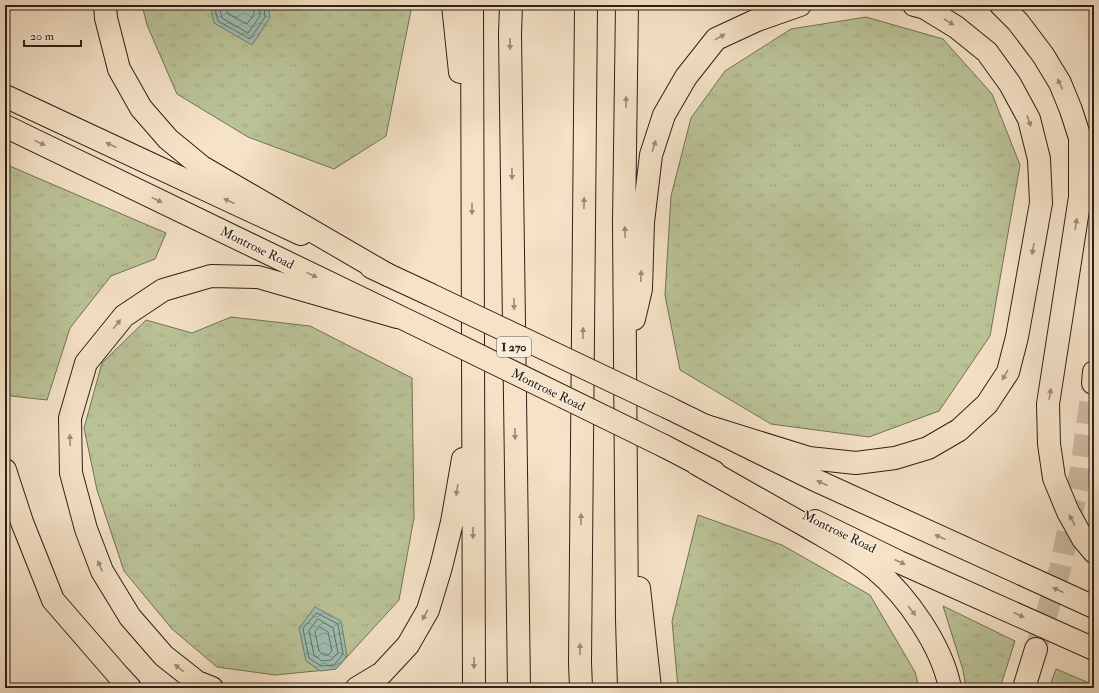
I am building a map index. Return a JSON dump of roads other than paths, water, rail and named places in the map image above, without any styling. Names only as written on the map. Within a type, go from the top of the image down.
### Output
[{"type":"main road","points":[[105,5],[106,18],[119,69],[140,108],[168,139],[202,167],[388,275]]},
{"type":"main road","points":[[453,5],[459,68],[472,128]]},
{"type":"main road","points":[[472,5],[474,688]]},
{"type":"main road","name":"I 270","points":[[511,5],[514,367],[520,688]]},
{"type":"main road","points":[[581,688],[580,648],[586,5]]},
{"type":"main road","points":[[627,5],[624,223],[627,620],[630,688]]},
{"type":"main road","points":[[626,355],[641,289],[643,222],[651,155],[664,115],[686,77],[716,39],[757,20],[800,5]]},
{"type":"main road","points":[[706,426],[809,458],[856,463],[894,458],[928,448],[959,430],[987,404],[1008,372],[1017,337],[1041,203],[1039,159],[1031,126],[1029,119],[1010,84],[987,52],[956,27],[926,8],[914,5]]},
{"type":"main road","points":[[1001,5],[1018,22],[1043,55],[1060,83],[1080,138],[1080,197],[1048,404],[1050,444],[1054,478],[1068,512],[1083,539],[1094,552]]},
{"type":"main road","points":[[5,96],[429,294],[669,408],[812,479],[1094,607]]},
{"type":"main road","name":"Montrose Road","points":[[5,126],[397,317],[429,331],[899,562],[1094,649]]},
{"type":"main road","points":[[212,688],[197,682],[164,656],[130,617],[102,571],[88,536],[71,473],[70,418],[86,363],[124,316],[163,290],[211,276],[258,277],[397,317]]},
{"type":"main road","points":[[357,688],[382,673],[408,645],[428,610],[441,568],[452,522],[473,396]]},
{"type":"main road","points":[[697,464],[850,552],[875,569],[898,592],[935,645],[950,688]]},
{"type":"main road","points":[[5,470],[22,522],[53,600],[130,688]]},
{"type":"main road","points":[[627,491],[650,688]]},
{"type":"main road","points":[[1024,688],[1036,649]]},
{"type":"water","points":[[210,5],[268,5],[270,18],[252,45],[214,23]]},
{"type":"water","points":[[315,607],[341,621],[347,656],[336,669],[320,671],[306,661],[299,628]]},
{"type":"tunnel","points":[[1036,649],[1060,569],[1081,469],[1093,383]]}]
